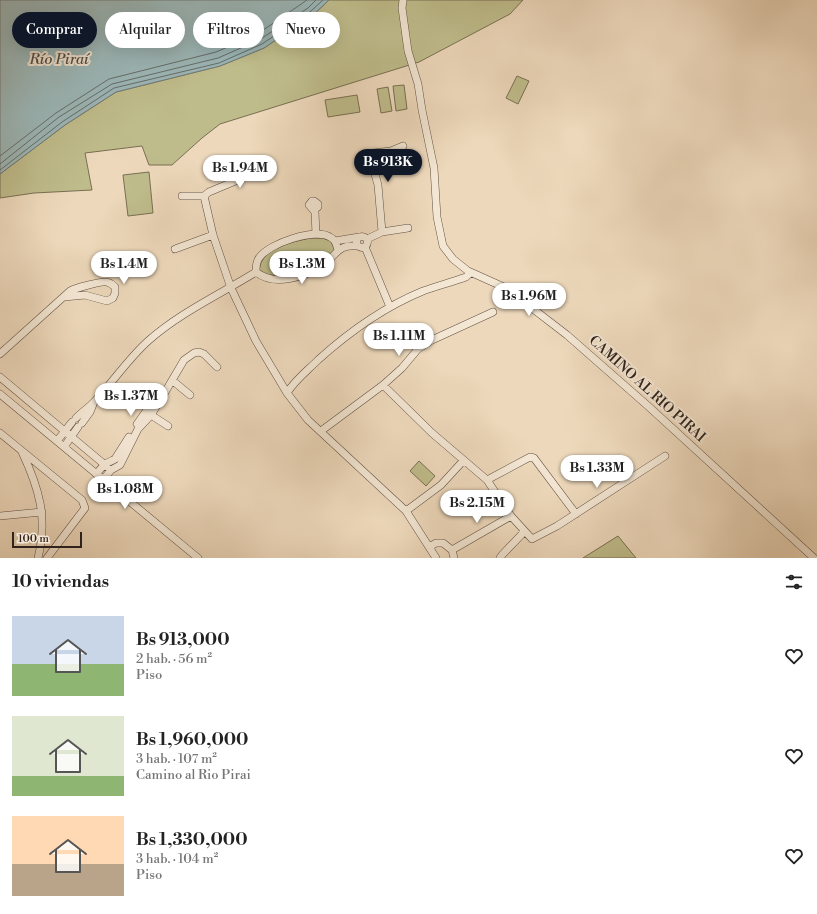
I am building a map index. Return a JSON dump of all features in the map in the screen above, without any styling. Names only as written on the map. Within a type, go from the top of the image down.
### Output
[{"type":"street","name":"CAMINO AL RIO PIRAI","points":[[403,0],[402,8],[408,51],[418,84],[434,168],[437,217],[443,246],[453,259],[470,273],[506,288],[567,335],[648,406],[814,558]]},
{"type":"street","points":[[382,232],[378,185],[370,156],[373,153],[391,151],[403,146]]},
{"type":"street","points":[[182,196],[204,196],[209,192],[252,174],[262,167]]},
{"type":"street","points":[[204,196],[213,235],[231,288],[256,341],[286,393],[308,420],[406,511],[436,558]]},
{"type":"street","points":[[314,210],[316,234]]},
{"type":"street","points":[[336,241],[359,237],[364,237],[367,239],[382,232],[408,228]]},
{"type":"street","points":[[256,272],[256,264],[264,253],[297,237],[316,234],[330,236],[336,241],[338,250]]},
{"type":"street","points":[[175,249],[213,235]]},
{"type":"street","points":[[359,237],[356,241],[362,247],[390,307]]},
{"type":"street","points":[[256,272],[262,277],[270,280],[285,280],[322,266],[331,259],[338,250],[350,245],[362,247],[368,244],[367,239]]},
{"type":"street","points":[[57,441],[74,420],[94,402],[126,362],[148,340],[176,318],[204,300],[231,288],[256,272]]},
{"type":"street","points":[[286,393],[293,383],[330,350],[368,320],[390,307],[422,292],[466,277],[470,273]]},
{"type":"street","points":[[0,354],[70,291],[76,287],[103,282],[111,283],[115,287],[113,298],[108,301],[86,295],[64,297]]},
{"type":"street","points":[[321,432],[383,385],[402,368],[418,349],[432,340],[493,312]]},
{"type":"street","points":[[104,480],[111,470],[120,465],[138,430],[151,415],[173,382],[184,360],[194,352],[199,352],[204,354],[217,367]]},
{"type":"street","points":[[0,377],[73,436],[111,470]]},
{"type":"street","points":[[278,378],[293,383]]},
{"type":"street","points":[[173,382],[190,395]]},
{"type":"street","points":[[383,385],[463,461],[475,468],[487,480],[511,516],[532,539],[535,539],[576,514],[665,456]]},
{"type":"street","points":[[0,394],[198,558]]},
{"type":"street","points":[[96,474],[105,464],[115,459],[150,405],[158,397],[164,394]]},
{"type":"street","points":[[64,447],[90,412],[94,402]]},
{"type":"street","points":[[151,415],[168,426]]},
{"type":"street","points":[[0,433],[82,500],[85,508],[47,558]]},
{"type":"street","points":[[22,451],[37,488],[42,512],[38,558]]},
{"type":"street","points":[[487,480],[523,460],[530,457],[534,458],[576,514]]},
{"type":"street","points":[[406,511],[441,485],[463,461]]},
{"type":"street","points":[[0,516],[42,512]]},
{"type":"street","points":[[452,550],[511,516]]},
{"type":"street","points":[[500,558],[524,532]]},
{"type":"street","points":[[429,547],[440,542],[448,545],[452,550],[454,558]]},
{"type":"shaded area","points":[[329,0],[523,0],[510,14],[419,62],[220,124],[172,165],[149,165],[142,146],[85,153],[92,190],[34,193],[0,198],[0,174],[65,125],[116,92],[220,66],[264,48],[272,43],[272,48],[340,48],[340,12],[316,12]]},
{"type":"shaded area","points":[[517,76],[529,81],[518,104],[506,98]]},
{"type":"shaded area","points":[[404,85],[407,109],[396,111],[393,86]]},
{"type":"shaded area","points":[[388,87],[392,111],[381,113],[377,89]]},
{"type":"shaded area","points":[[357,95],[360,112],[328,117],[325,100]]},
{"type":"shaded area","points":[[149,172],[153,213],[128,216],[123,175]]},
{"type":"shaded area","points":[[311,238],[322,238],[331,241],[335,251],[319,265],[292,276],[267,277],[259,270],[261,262],[272,251],[295,241]]},
{"type":"shaded area","points":[[419,461],[435,476],[426,486],[410,471]]},
{"type":"shaded area","points":[[618,536],[636,558],[583,558]]},
{"type":"water","name":"Río Piraí","points":[[0,0],[329,0],[316,12],[272,12],[272,43],[264,48],[220,66],[116,92],[65,125],[0,174]]}]
